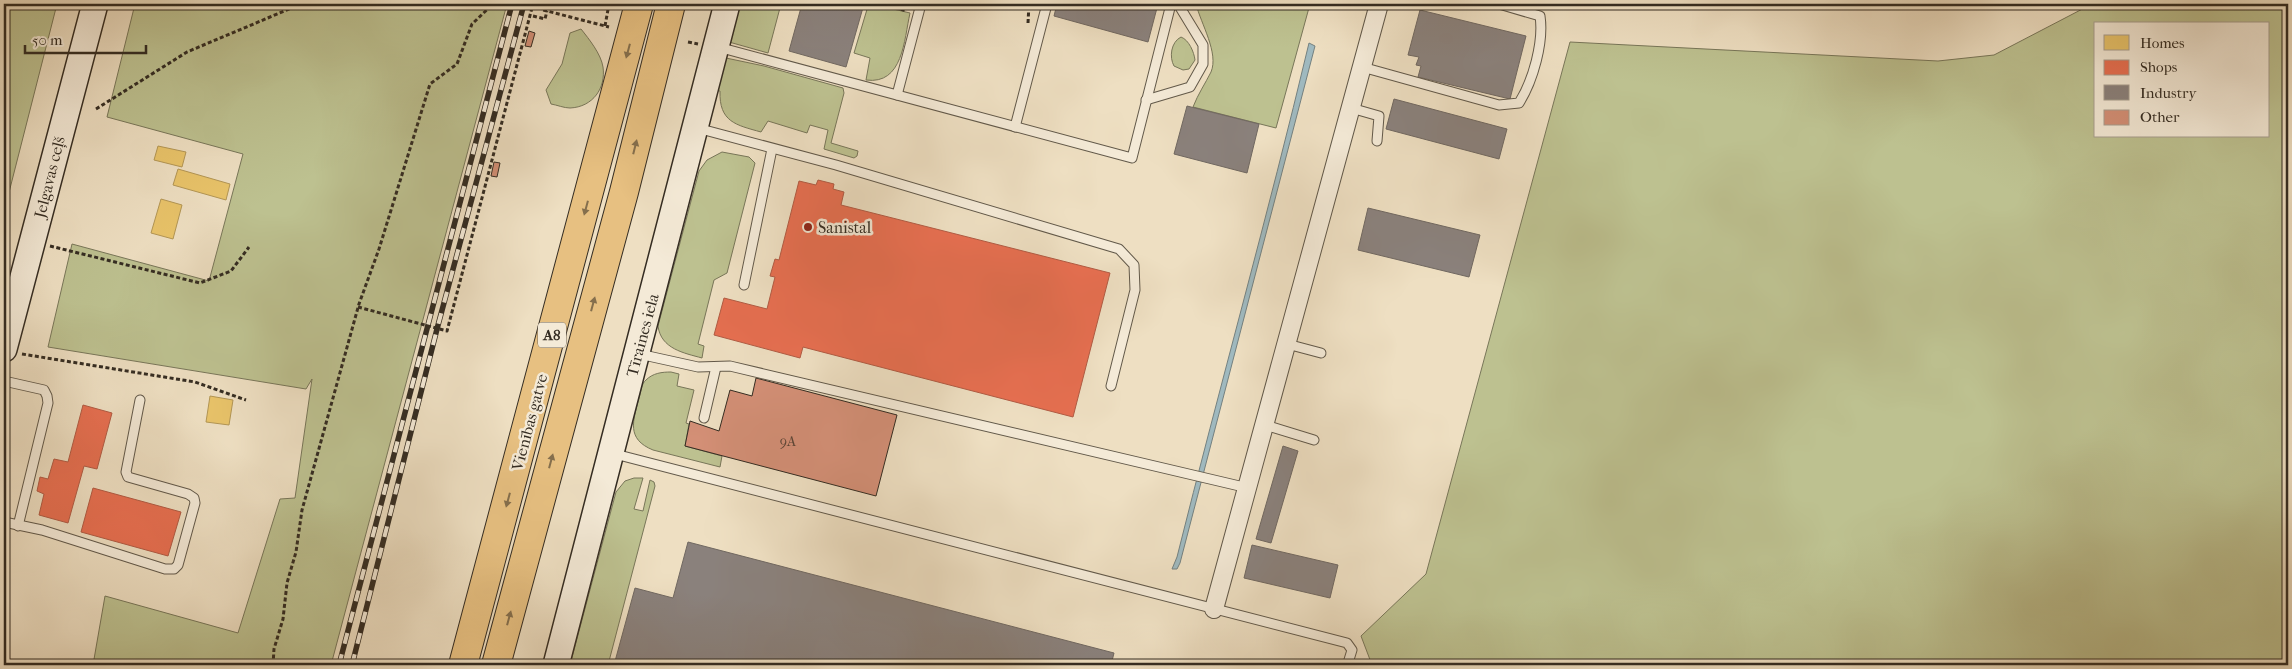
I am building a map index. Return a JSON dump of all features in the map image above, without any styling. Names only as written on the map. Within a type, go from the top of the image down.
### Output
[{"type":"highway","name":"Vienības gatve","points":[[463,665],[639,4]]},
{"type":"highway","name":"Vienības gatve","points":[[496,665],[624,192],[671,4]]},
{"type":"street","name":"Jelgavas ceļš","points":[[11,351],[33,242],[95,4]]},
{"type":"street","name":"Tīraines iela","points":[[556,665],[695,128],[699,44],[727,4]]},
{"type":"street","points":[[1214,609],[1379,4]]},
{"type":"lane","points":[[897,95],[921,4]]},
{"type":"lane","points":[[1016,127],[1047,4]]},
{"type":"lane","points":[[699,44],[1132,158],[1171,4]]},
{"type":"lane","points":[[1146,100],[1190,87],[1204,64],[1203,44],[1178,4]]},
{"type":"lane","points":[[1362,67],[1499,105],[1519,103],[1529,87],[1542,30],[1540,16],[1499,4]]},
{"type":"lane","points":[[1351,108],[1379,116],[1377,141]]},
{"type":"lane","points":[[695,128],[836,165],[1119,249],[1134,265],[1135,290],[1111,386]]},
{"type":"lane","points":[[744,285],[772,149]]},
{"type":"lane","points":[[1287,344],[1320,353]]},
{"type":"lane","points":[[637,354],[698,367],[730,366],[1248,488]]},
{"type":"lane","points":[[704,418],[716,366]]},
{"type":"lane","points":[[4,381],[44,390],[48,403],[18,526]]},
{"type":"lane","points":[[4,522],[42,530],[165,569],[174,569],[178,565],[195,503],[194,498],[188,494],[128,477],[126,472],[140,400]]},
{"type":"lane","points":[[1265,425],[1314,440]]},
{"type":"lane","points":[[611,453],[1347,643],[1352,650],[1348,663]]},
{"type":"path","points":[[96,108],[187,52],[300,4]]},
{"type":"path","points":[[273,665],[274,649],[283,619],[286,583],[296,552],[302,510],[358,307],[379,249],[430,84],[457,64],[472,24],[493,4]]},
{"type":"path","points":[[358,307],[447,331],[532,4]]},
{"type":"path","points":[[545,4],[544,10],[607,26],[610,4]]},
{"type":"path","points":[[553,4],[566,7],[566,4]]},
{"type":"path","points":[[882,4],[919,14]]},
{"type":"path","points":[[533,16],[544,19],[547,11]]},
{"type":"path","points":[[33,242],[200,283],[231,271],[249,247]]},
{"type":"path","points":[[11,351],[195,382],[246,400]]},
{"type":"green space","points":[[4,4],[57,4],[4,212]]},
{"type":"green space","points":[[135,4],[507,4],[331,665],[93,665],[105,596],[238,633],[280,499],[295,498],[312,379],[306,389],[48,347],[72,244],[209,281],[243,154],[107,117]]},
{"type":"green space","points":[[737,4],[781,4],[768,53],[729,42]]},
{"type":"green space","points":[[872,4],[910,13],[900,58],[895,68],[888,75],[878,80],[866,80],[870,58],[854,53],[868,6]]},
{"type":"green space","points":[[1196,4],[1310,4],[1276,128],[1193,107],[1211,72],[1213,64],[1211,47]]},
{"type":"green space","points":[[2092,4],[2288,4],[2288,665],[1372,665],[1361,636],[1426,574],[1570,42],[1938,61],[1994,55]]},
{"type":"green space","points":[[581,29],[602,62],[603,75],[600,89],[591,100],[578,107],[568,108],[551,104],[546,90],[562,64],[570,33]]},
{"type":"green space","points":[[1181,37],[1191,47],[1195,60],[1189,69],[1183,70],[1174,66],[1172,62],[1173,46]]},
{"type":"green space","points":[[726,58],[764,66],[843,88],[844,93],[831,143],[858,151],[857,156],[854,158],[824,149],[828,130],[810,125],[807,133],[768,121],[761,132],[744,127],[731,120],[722,110],[720,91],[715,90]]},
{"type":"green space","points":[[722,152],[749,157],[755,163],[727,273],[714,280],[698,344],[704,346],[702,358],[681,352],[668,345],[660,334],[658,326],[699,171],[707,160]]},
{"type":"green space","points":[[671,372],[679,374],[677,386],[694,390],[686,423],[689,424],[685,446],[722,456],[720,467],[653,450],[644,446],[635,435],[634,422],[644,382],[655,374]]},
{"type":"green space","points":[[643,478],[634,509],[643,511],[650,480],[654,482],[655,486],[608,665],[570,665],[616,492],[625,481]]},
{"type":"water","points":[[1309,43],[1315,46],[1180,563],[1177,569],[1172,569],[1177,557]]},
{"type":"building: Homes","points":[[158,146],[186,152],[182,167],[154,160]]},
{"type":"building: Homes","points":[[178,169],[230,184],[226,200],[173,185]]},
{"type":"building: Homes","points":[[161,199],[182,205],[173,239],[151,233]]},
{"type":"building: Homes","points":[[210,396],[233,400],[229,425],[206,422]]},
{"type":"building: Shops","points":[[818,180],[834,184],[833,189],[844,192],[841,205],[1110,273],[1073,417],[803,347],[800,358],[714,335],[724,298],[767,309],[775,277],[770,276],[775,259],[779,260],[799,181],[816,185]]},
{"type":"building: Shops","points":[[83,405],[112,413],[97,469],[84,466],[68,523],[39,515],[44,494],[37,491],[40,477],[48,479],[54,459],[68,462]]},
{"type":"building: Shops","points":[[93,488],[181,512],[168,556],[81,532]]},
{"type":"building: Industry","points":[[802,4],[864,4],[846,67],[789,51]]},
{"type":"building: Industry","points":[[1057,4],[1158,4],[1148,42],[1054,16]]},
{"type":"building: Industry","points":[[1420,10],[1526,36],[1510,99],[1418,77],[1421,66],[1416,65],[1419,57],[1408,55]]},
{"type":"building: Industry","points":[[1394,99],[1507,129],[1499,159],[1386,129]]},
{"type":"building: Industry","points":[[1187,106],[1259,124],[1247,173],[1174,154]]},
{"type":"building: Industry","points":[[1368,208],[1480,235],[1469,277],[1358,250]]},
{"type":"building: Industry","points":[[1283,446],[1298,451],[1271,543],[1256,539]]},
{"type":"building: Industry","points":[[688,542],[1114,653],[1111,665],[614,665],[635,588],[673,598]]},
{"type":"building: Industry","points":[[1252,545],[1338,565],[1330,598],[1244,578]]},
{"type":"building: Other","points":[[529,31],[535,33],[531,47],[525,46]]},
{"type":"building: Other","points":[[494,162],[500,163],[497,177],[491,176]]},
{"type":"building: Other","points":[[756,378],[897,415],[876,496],[685,446],[690,421],[719,431],[730,390],[752,396]]},
{"type":"railway","points":[[339,665],[512,4]]},
{"type":"railway","points":[[352,665],[437,329],[524,4]]},
{"type":"place","name":"Sanistal","points":[[808,227]]}]
